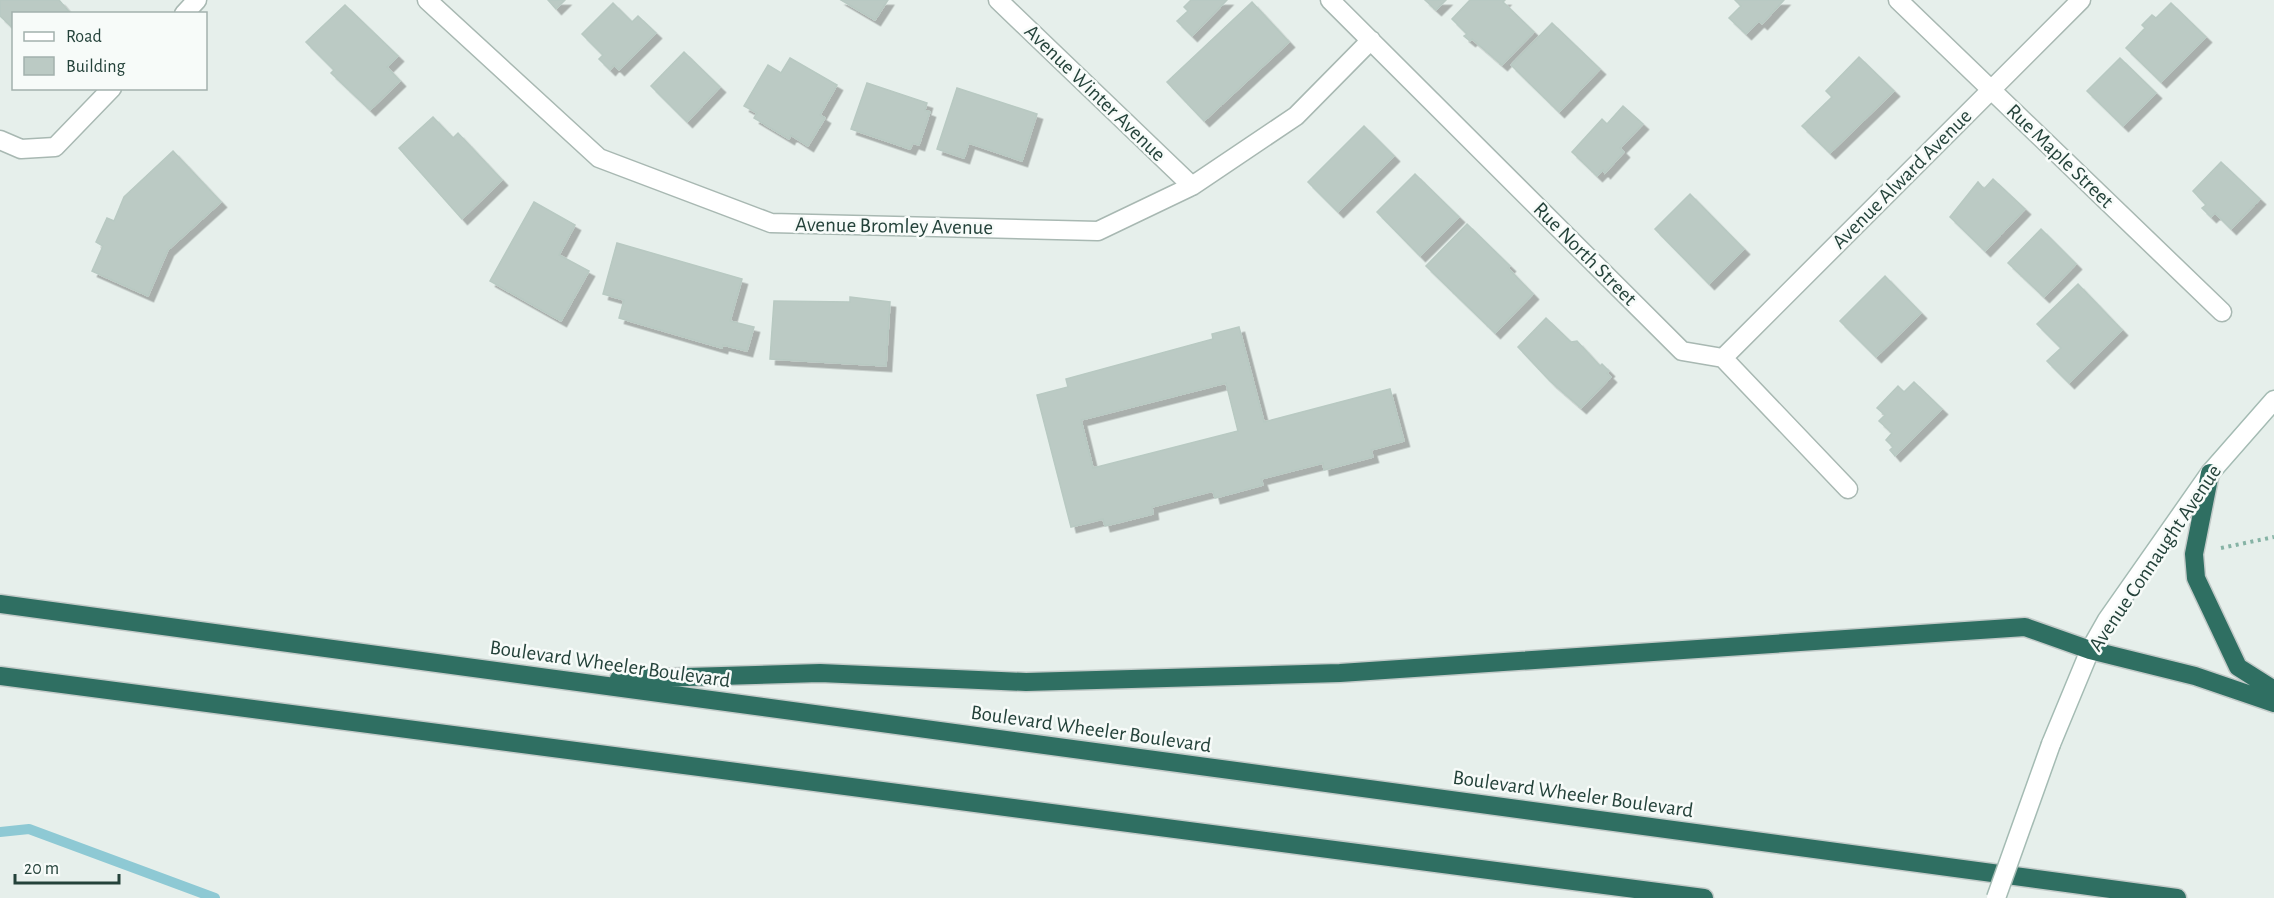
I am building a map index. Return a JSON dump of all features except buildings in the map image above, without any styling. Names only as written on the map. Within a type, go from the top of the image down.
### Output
[{"type":"highway","points":[[2210,473],[2194,554],[2196,578],[2238,667],[2274,690]]},
{"type":"highway","name":"Boulevard Wheeler Boulevard","points":[[0,604],[2177,898]]},
{"type":"highway","points":[[566,681],[820,673],[1026,682],[1329,673],[2025,627],[2090,650],[2195,676],[2274,703]]},
{"type":"highway","points":[[0,676],[1704,898]]},
{"type":"highway","points":[[1585,882],[1645,898]]},
{"type":"street","points":[[186,12],[197,0]]},
{"type":"street","name":"Avenue Bromley Avenue","points":[[428,0],[599,158],[771,223],[1098,231],[1192,186],[1296,116],[1371,40]]},
{"type":"street","name":"Avenue Winter Avenue","points":[[998,0],[1192,186]]},
{"type":"street","name":"Rue North Street","points":[[1330,0],[1682,351],[1723,358]]},
{"type":"street","name":"Rue Maple Street","points":[[1898,0],[2222,312]]},
{"type":"street","name":"Avenue Alward Avenue","points":[[1723,358],[2081,0]]},
{"type":"street","points":[[0,140],[21,149],[55,147],[110,90]]},
{"type":"street","points":[[1723,358],[1848,489]]},
{"type":"street","name":"Avenue Connaught Avenue","points":[[1996,898],[2051,744],[2090,650],[2107,620],[2210,473],[2274,400]]},
{"type":"path","points":[[2194,554],[2274,537]]},
{"type":"waterway","points":[[0,832],[29,829],[215,898]]}]
